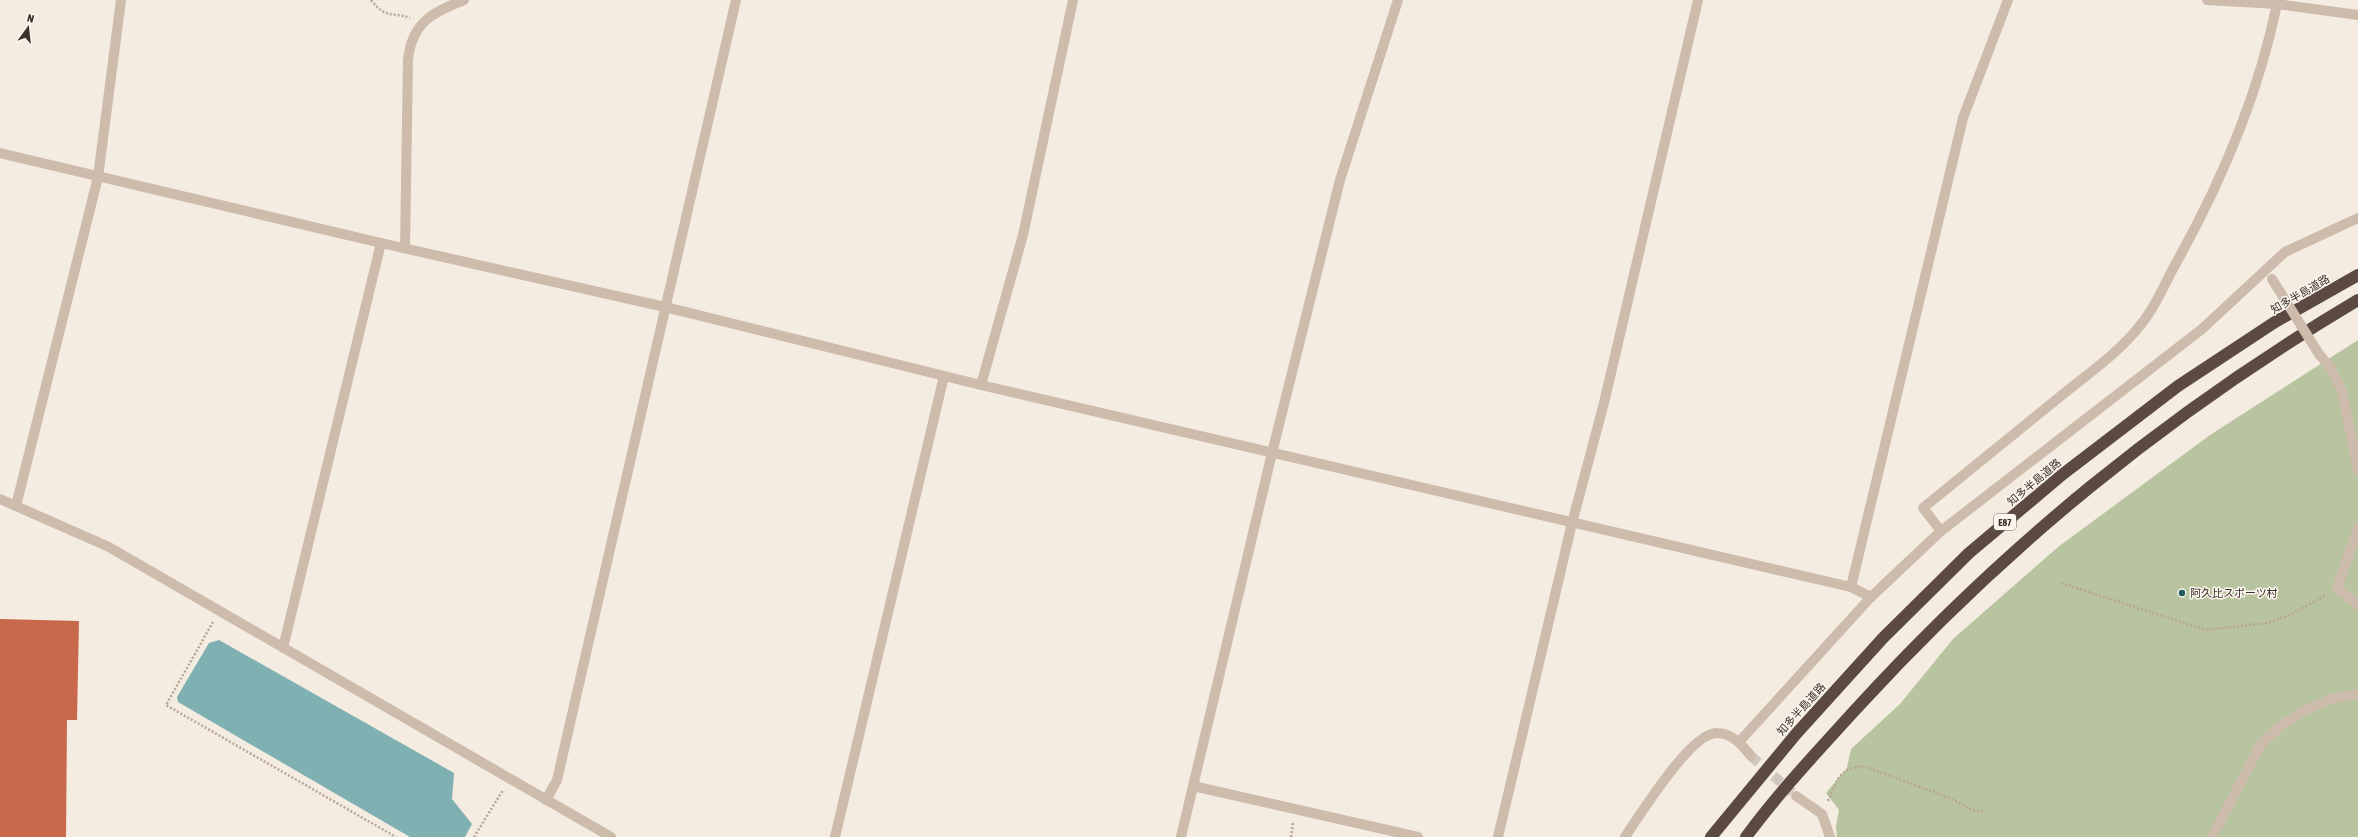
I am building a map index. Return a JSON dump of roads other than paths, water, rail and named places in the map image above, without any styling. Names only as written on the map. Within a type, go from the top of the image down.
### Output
[{"type":"highway","name":"知多半島道路","points":[[1711,837],[1796,734],[1872,650],[1970,553],[2063,474],[2178,386],[2276,322],[2358,275]]},
{"type":"highway","name":"E87","points":[[1746,837],[1818,750],[1905,656],[1992,570],[2084,490],[2193,406],[2309,329],[2358,300]]},
{"type":"street","points":[[16,506],[98,177],[121,0]]},
{"type":"street","points":[[405,248],[408,60],[411,43],[420,24],[434,12],[464,0]]},
{"type":"street","points":[[546,800],[557,780],[736,0]]},
{"type":"street","points":[[981,385],[1023,234],[1073,0]]},
{"type":"street","points":[[1181,837],[1272,453],[1340,180],[1398,0]]},
{"type":"street","points":[[1498,837],[1572,523],[1606,395],[1698,0]]},
{"type":"street","points":[[1851,587],[1963,118],[2008,0]]},
{"type":"street","points":[[2207,0],[2277,4],[2358,15]]},
{"type":"street","points":[[1941,531],[1923,508],[2084,377],[2125,342],[2143,322],[2184,248],[2225,168],[2250,103],[2270,40],[2277,4]]},
{"type":"street","points":[[0,153],[381,243],[665,307],[981,385],[1851,587],[1871,597]]},
{"type":"street","points":[[1739,742],[1871,597],[1941,531],[2202,329],[2285,252],[2358,218]]},
{"type":"street","points":[[283,648],[381,243]]},
{"type":"street","points":[[2265,270],[2319,354],[2330,367],[2342,391],[2358,470]]},
{"type":"street","points":[[835,837],[944,376]]},
{"type":"street","points":[[0,500],[109,547],[611,837]]},
{"type":"street","points":[[2358,528],[2337,588],[2358,605]]},
{"type":"street","points":[[2212,837],[2261,744],[2283,724],[2305,710],[2334,698],[2358,694]]},
{"type":"street","points":[[1625,837],[1668,775],[1694,745],[1706,736],[1715,733],[1726,734],[1739,742],[1751,756]]},
{"type":"street","points":[[1193,786],[1418,837]]},
{"type":"street","points":[[1796,796],[1822,814],[1830,837]]},
{"type":"water","points":[[219,640],[454,773],[452,799],[472,824],[465,837],[410,837],[178,702],[177,697],[209,643]]},
{"type":"tunnel","points":[[1751,756],[1796,796]]},
{"type":"place","name":"阿久比スポーツ村","points":[[2182,593]]}]
